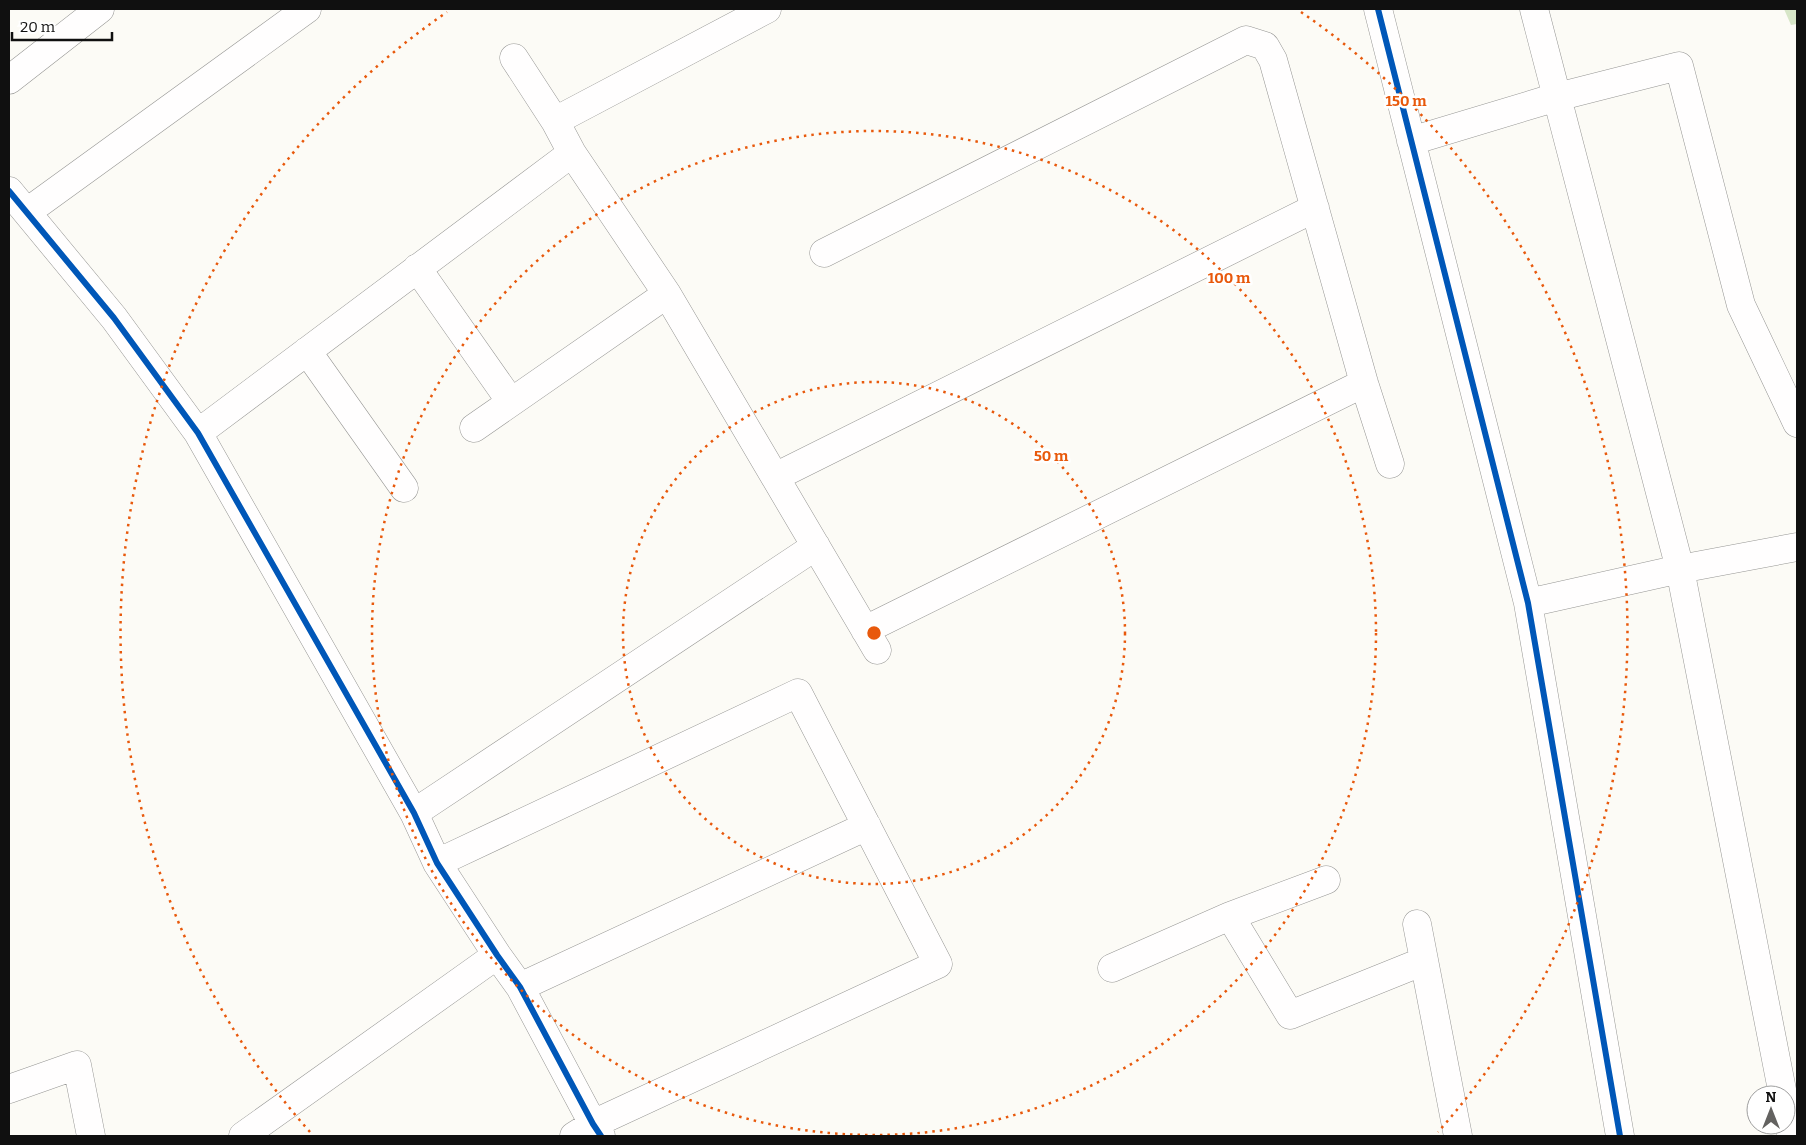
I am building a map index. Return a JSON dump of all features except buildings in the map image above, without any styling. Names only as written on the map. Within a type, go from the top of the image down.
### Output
[{"type":"street","points":[[9,80],[100,9]]},
{"type":"street","points":[[27,212],[307,9]]},
{"type":"street","points":[[555,121],[767,9]]},
{"type":"street","points":[[1378,9],[1528,603],[1620,1136]]},
{"type":"street","points":[[1534,9],[1680,569],[1781,1085]]},
{"type":"street","points":[[824,253],[1246,40],[1265,46],[1273,60],[1364,383],[1390,464]]},
{"type":"street","points":[[514,58],[555,121],[572,153],[667,294],[871,640],[1364,383]]},
{"type":"street","points":[[1411,141],[1557,97],[1679,66],[1741,305],[1797,424]]},
{"type":"street","points":[[198,432],[572,153]]},
{"type":"street","points":[[9,191],[114,318],[198,432],[414,812],[437,863],[520,987],[590,1132],[938,964],[798,693],[437,863]]},
{"type":"street","points":[[775,476],[1314,208]]},
{"type":"street","points":[[417,268],[511,402]]},
{"type":"street","points":[[474,428],[667,294]]},
{"type":"street","points":[[307,351],[404,488]]},
{"type":"street","points":[[414,812],[816,546]]},
{"type":"street","points":[[1528,603],[1680,569],[1797,547]]},
{"type":"street","points":[[520,987],[867,826]]},
{"type":"street","points":[[1112,968],[1230,916],[1326,880]]},
{"type":"street","points":[[1230,916],[1290,1015],[1424,961]]},
{"type":"street","points":[[1417,924],[1453,1135]]},
{"type":"street","points":[[243,1136],[497,955]]},
{"type":"street","points":[[9,1089],[77,1066],[91,1136]]},
{"type":"green space","points":[[1784,9],[1797,9],[1797,24],[1791,25]]},
{"type":"cycle path","points":[[1378,9],[1528,603],[1620,1136]]},
{"type":"cycle path","points":[[9,191],[114,318],[198,433],[414,813],[437,863],[520,987],[601,1136]]}]
